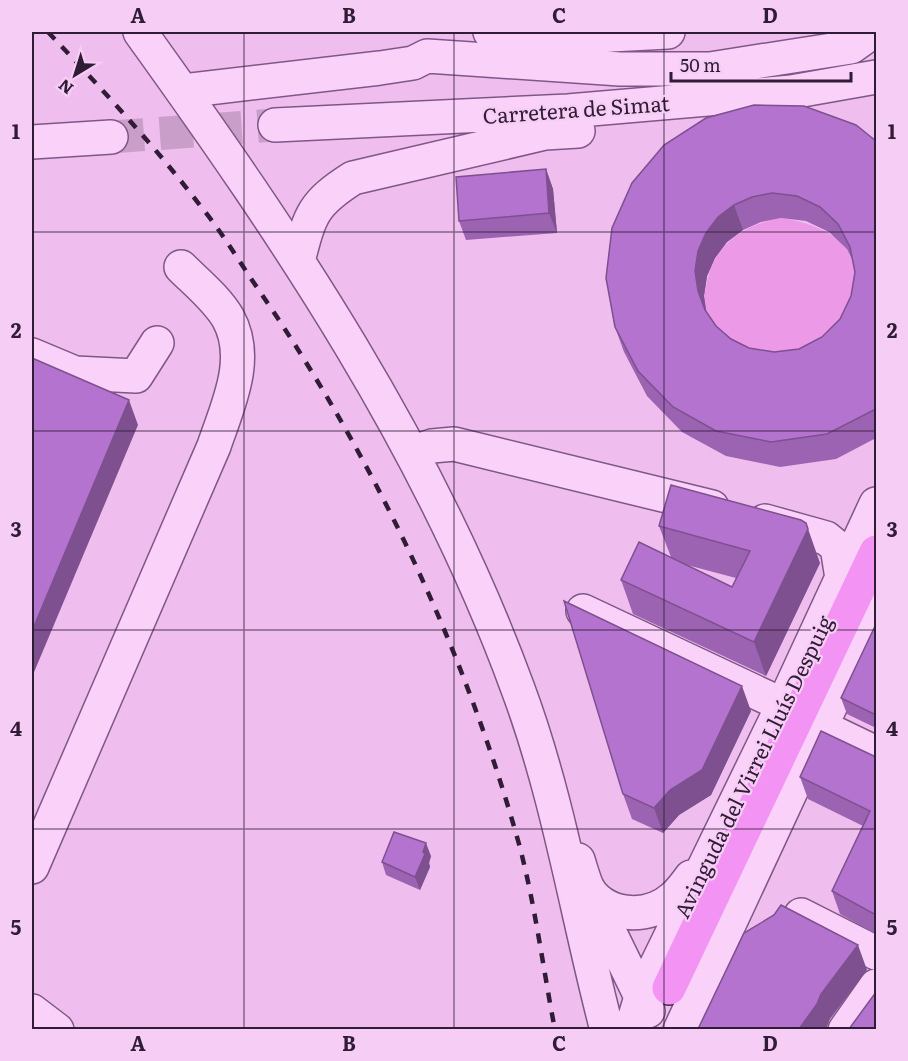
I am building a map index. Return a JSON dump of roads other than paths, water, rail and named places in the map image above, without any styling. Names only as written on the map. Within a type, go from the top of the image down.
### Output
[{"type":"main road","name":"Avinguda del Virrei Lluís Despuig","points":[[655,993],[876,552]]},
{"type":"street","points":[[140,32],[183,91],[298,261],[372,377],[414,452],[460,547],[500,640],[520,692],[559,817],[589,890],[655,993],[654,1029]]},
{"type":"street","points":[[490,32],[498,37],[514,40],[668,32]]},
{"type":"street","points":[[183,91],[413,63],[430,44],[620,69],[711,69],[851,47],[872,32]]},
{"type":"street","name":"Carretera de Simat","points":[[275,125],[568,111],[791,92],[876,77]]},
{"type":"street","points":[[298,261],[309,218],[326,195],[353,178],[545,133],[666,124],[723,117],[791,92]]},
{"type":"street","points":[[32,142],[111,137]]},
{"type":"street","points":[[32,867],[214,446],[235,384],[238,358],[228,317],[182,267]]},
{"type":"street","points":[[32,355],[75,374],[136,376],[158,343]]},
{"type":"street","points":[[414,452],[432,446],[454,444],[807,531],[826,538],[837,547],[842,578]]},
{"type":"street","name":"Avinguda del Virrei Lluís Despuig","points":[[630,1029],[655,993],[708,857],[783,705],[876,504]]},
{"type":"street","name":"Avinguda del Virrei Lluís Despuig","points":[[680,1029],[876,608]]},
{"type":"street","points":[[583,611],[783,705]]},
{"type":"street","points":[[822,727],[876,753]]},
{"type":"street","points":[[559,817],[575,902],[607,1029]]},
{"type":"street","points":[[589,890],[611,908],[638,914],[647,912],[672,899],[708,857]]},
{"type":"street","points":[[801,915],[876,952]]},
{"type":"street","points":[[845,1029],[876,986]]},
{"type":"street","points":[[32,1011],[57,1029]]},
{"type":"tunnel","points":[[111,137],[275,125]]},
{"type":"railway","points":[[48,32],[147,140],[216,226],[297,348],[375,483],[442,624],[471,696],[496,769],[525,867],[555,1030]]}]
